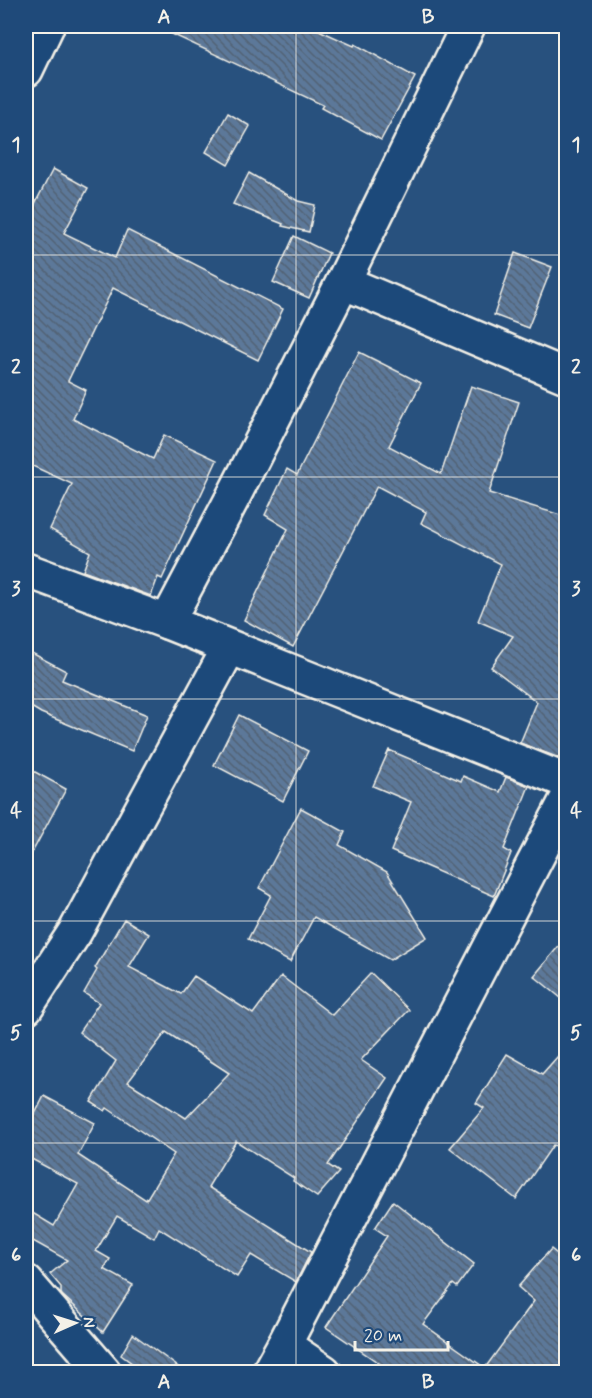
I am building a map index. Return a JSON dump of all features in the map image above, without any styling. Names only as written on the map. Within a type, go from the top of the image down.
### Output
[{"type":"street","points":[[26,70],[47,26]]},
{"type":"street","points":[[168,622],[343,282],[468,26]]},
{"type":"street","points":[[343,282],[567,376]]},
{"type":"street","points":[[26,570],[168,622],[567,781]]},
{"type":"street","points":[[26,1008],[75,932],[229,648]]},
{"type":"street","points":[[324,1372],[276,1359],[567,801]]},
{"type":"street","points":[[26,1282],[104,1372]]},
{"type":"building","points":[[155,26],[310,26],[354,46],[355,44],[415,77],[381,140],[321,108],[323,105]]},
{"type":"building","points":[[228,113],[250,126],[228,165],[206,152]]},
{"type":"building","points":[[53,169],[88,188],[64,233],[115,258],[127,230],[283,309],[258,360],[113,288],[68,381],[86,390],[73,419],[153,459],[164,435],[217,460],[162,579],[158,577],[151,596],[83,571],[90,552],[50,529],[72,484],[26,463],[26,221]]},
{"type":"building","points":[[249,173],[298,201],[315,205],[309,232],[282,226],[283,224],[233,204]]},
{"type":"building","points":[[294,236],[329,253],[309,298],[273,282]]},
{"type":"building","points":[[515,253],[552,267],[528,328],[494,315]]},
{"type":"building","points":[[359,352],[421,383],[389,446],[441,474],[471,386],[519,402],[489,493],[567,517],[567,761],[520,743],[537,702],[491,667],[513,636],[478,621],[501,564],[421,523],[426,512],[377,486],[293,647],[244,620],[288,529],[265,515],[287,469],[297,475]]},
{"type":"building","points":[[26,650],[66,671],[62,680],[147,715],[132,751],[41,713],[26,704]]},
{"type":"building","points":[[239,715],[308,751],[283,801],[214,765]]},
{"type":"building","points":[[389,750],[461,781],[463,776],[500,792],[506,777],[529,786],[504,849],[511,853],[494,896],[391,851],[411,802],[373,786]]},
{"type":"building","points":[[26,767],[66,789],[26,864]]},
{"type":"building","points":[[301,808],[345,832],[339,845],[387,872],[427,937],[390,960],[314,917],[290,962],[248,939],[271,895],[259,888]]},
{"type":"building","points":[[124,919],[149,934],[129,967],[181,994],[194,976],[253,1014],[281,976],[332,1015],[371,973],[409,1010],[361,1060],[387,1078],[328,1165],[339,1172],[317,1197],[293,1181],[294,1178],[236,1141],[208,1187],[311,1252],[296,1282],[251,1255],[237,1277],[159,1228],[154,1238],[117,1216],[96,1251],[110,1259],[104,1269],[133,1285],[103,1332],[62,1295],[61,1287],[50,1274],[67,1260],[26,1237],[26,1209],[54,1226],[78,1184],[26,1156],[26,1132],[44,1096],[95,1123],[78,1155],[146,1200],[174,1154],[107,1108],[105,1111],[91,1102],[116,1061],[79,1032],[99,1003],[84,993],[97,970],[95,968]],"holes":[[[166,1032],[229,1073],[186,1118],[128,1082]]]},
{"type":"building","points":[[567,936],[567,1003],[534,976]]},
{"type":"building","points":[[567,1046],[567,1131],[561,1147],[553,1145],[516,1199],[450,1148],[484,1108],[476,1103],[507,1054],[542,1074]]},
{"type":"building","points":[[393,1201],[474,1264],[457,1287],[453,1284],[423,1324],[485,1368],[534,1301],[518,1287],[551,1249],[567,1262],[567,1372],[392,1372],[326,1327],[387,1236],[375,1228]]},
{"type":"building","points":[[133,1334],[185,1372],[144,1372],[121,1355]]}]
